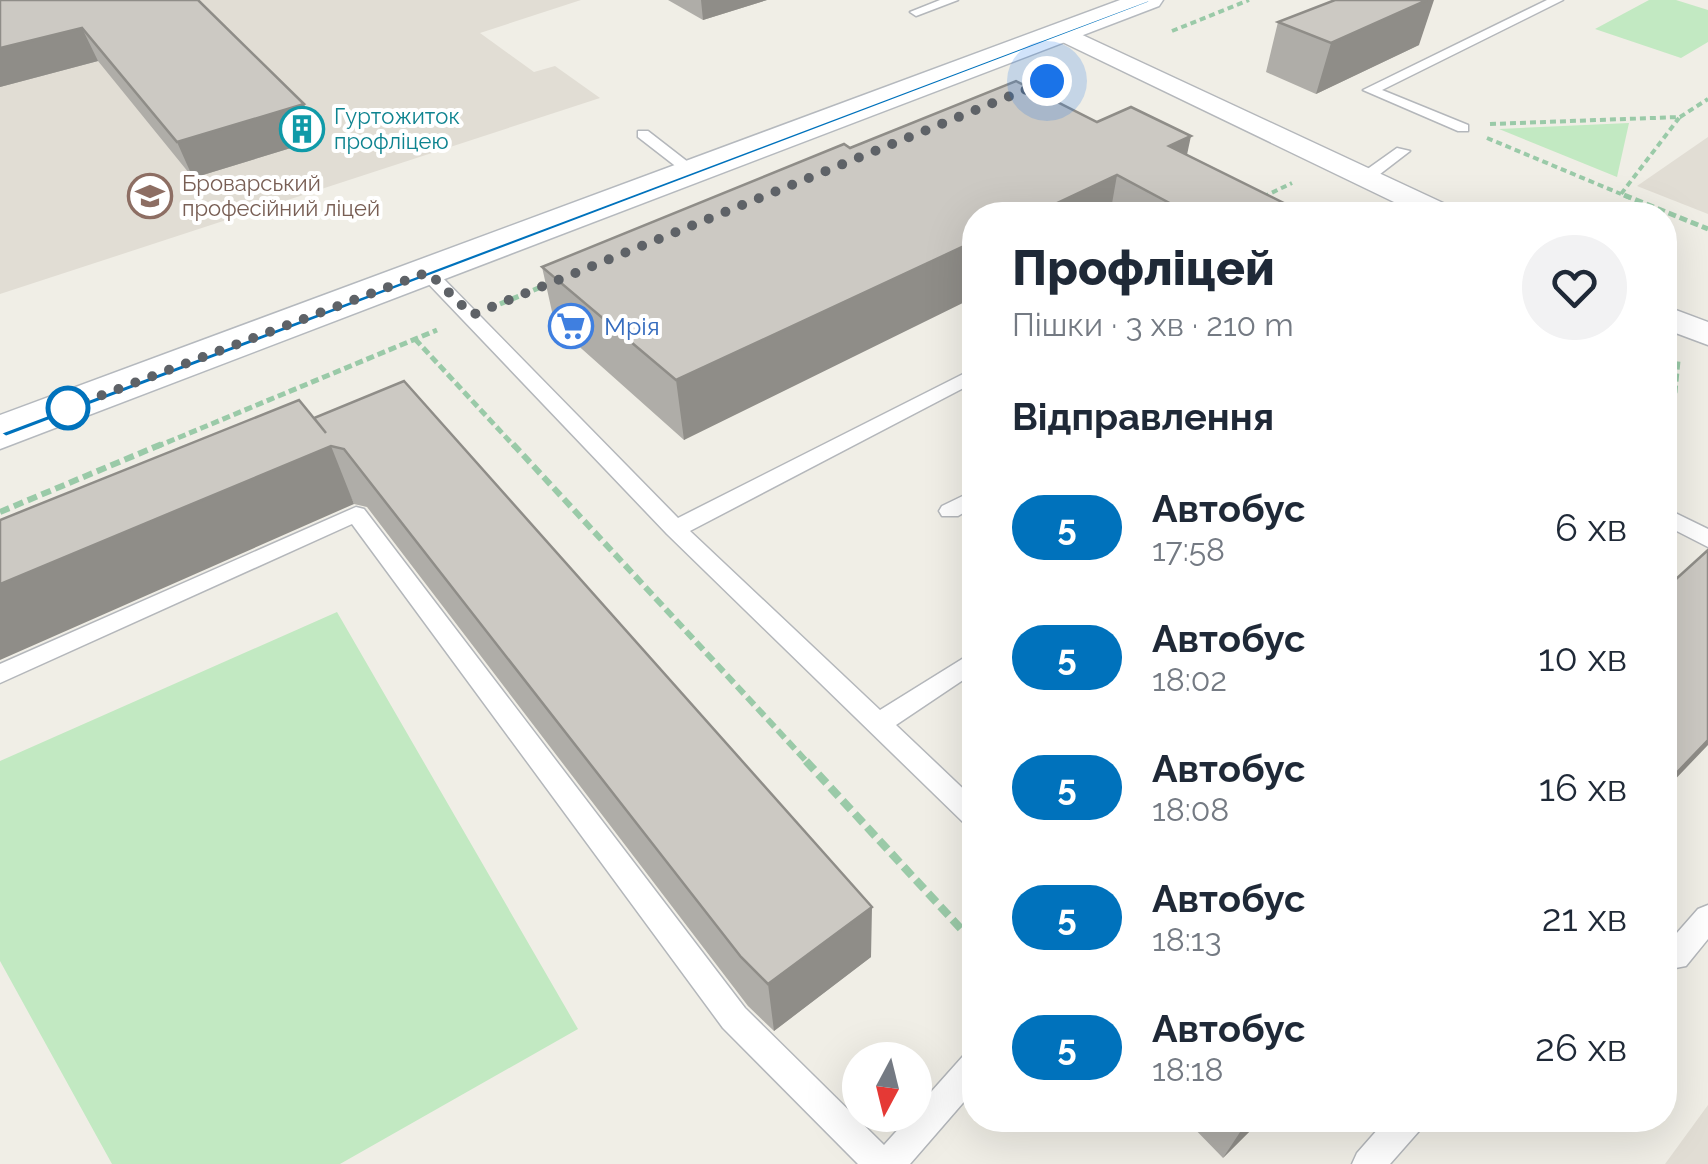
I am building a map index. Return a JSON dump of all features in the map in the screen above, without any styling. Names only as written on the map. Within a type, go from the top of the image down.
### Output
[{"type":"main road","points":[[0,434],[1148,0]]},
{"type":"street","points":[[1061,32],[1417,202]]},
{"type":"street","points":[[1677,321],[1708,335]]},
{"type":"lane","points":[[916,12],[952,0]]},
{"type":"lane","points":[[1462,128],[1370,90],[1557,0]]},
{"type":"lane","points":[[1440,131],[1462,128]]},
{"type":"lane","points":[[643,134],[692,172]]},
{"type":"lane","points":[[1365,178],[1402,151]]},
{"type":"lane","points":[[428,272],[674,529],[962,805]]},
{"type":"lane","points":[[674,529],[962,381]]},
{"type":"lane","points":[[950,512],[962,505]]},
{"type":"lane","points":[[0,674],[356,514],[734,1018],[881,1164]]},
{"type":"lane","points":[[1677,522],[1708,539]]},
{"type":"lane","points":[[878,724],[962,669]]},
{"type":"lane","points":[[1677,955],[1708,918]]},
{"type":"lane","points":[[889,1164],[962,1081]]},
{"type":"lane","points":[[1368,1164],[1397,1132]]},
{"type":"path","points":[[1112,55],[1249,0]]},
{"type":"path","points":[[1621,194],[1680,116],[1708,98]]},
{"type":"path","points":[[1462,128],[1524,120],[1680,116]]},
{"type":"path","points":[[1462,128],[1640,202]]},
{"type":"path","points":[[1255,202],[1302,178]]},
{"type":"path","points":[[1677,217],[1708,230]]},
{"type":"path","points":[[0,512],[562,278]]},
{"type":"path","points":[[414,339],[962,930]]},
{"type":"shaded area","name":"Броварський професійний ліцей","points":[[0,0],[581,0],[480,33],[534,72],[555,66],[600,98],[0,294]]},
{"type":"shaded area","points":[[1708,137],[1708,214],[1637,186]]},
{"type":"shaded area","points":[[1708,1105],[1708,1164],[1665,1164]]},
{"type":"green space","points":[[1649,0],[1676,0],[1708,10],[1708,42],[1681,58],[1595,29]]},
{"type":"green space","points":[[1629,123],[1617,177],[1499,129]]},
{"type":"green space","points":[[337,612],[578,1029],[340,1164],[112,1164],[0,961],[0,761]]},
{"type":"building","points":[[0,0],[198,0],[304,104],[177,142],[82,28],[0,48]]},
{"type":"building","points":[[1335,0],[1427,0],[1331,43],[1278,22]]},
{"type":"building","points":[[1016,81],[1097,122],[1131,107],[1191,136],[1169,146],[1282,202],[1168,202],[1117,175],[1060,202],[962,202],[962,247],[676,380],[542,267],[844,144],[850,148]]},
{"type":"building","points":[[404,381],[872,907],[768,984],[741,957],[344,449],[331,446],[0,584],[0,520],[299,400],[326,433],[314,418]]},
{"type":"building","points":[[1708,550],[1708,740],[1677,772],[1677,578]]},
{"type":"bus line","name":"5","points":[[0,433],[1148,0]]},
{"type":"place","name":"Гуртожиток профліцею","points":[[302,129]]},
{"type":"place","name":"Броварський професійний ліцей","points":[[150,196]]},
{"type":"place","name":"Мрія","points":[[571,326]]},
{"type":"route","points":[[68,408],[428,272],[472,315],[1047,81]]}]
